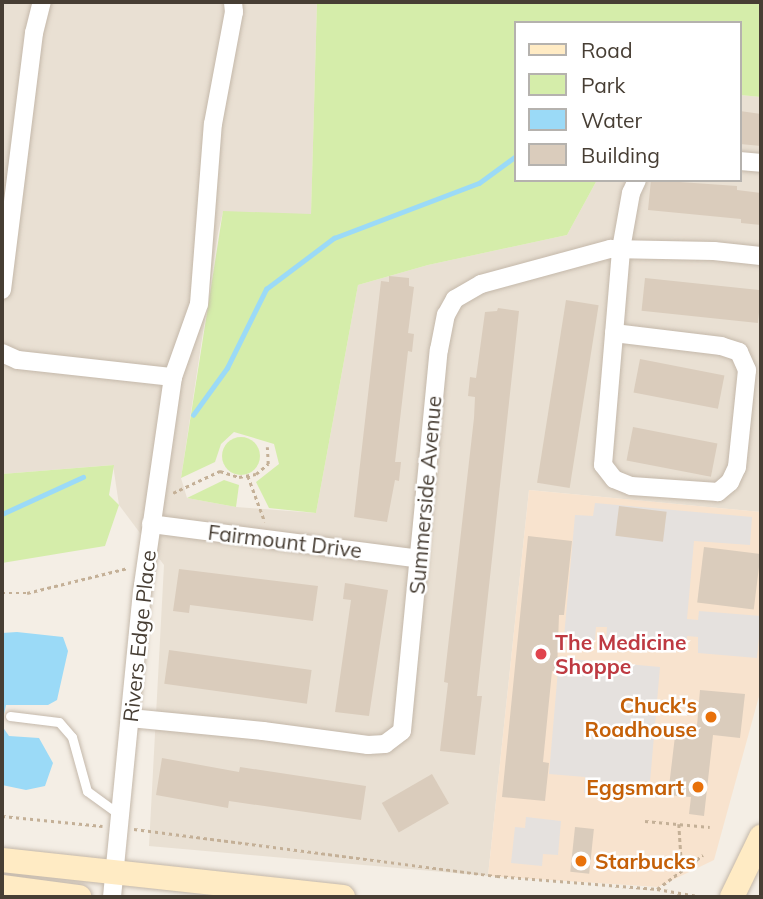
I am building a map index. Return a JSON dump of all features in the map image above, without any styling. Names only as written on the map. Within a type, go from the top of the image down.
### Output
[{"type":"main road","points":[[732,897],[761,836]]},
{"type":"main road","points":[[751,897],[761,856]]},
{"type":"main road","points":[[2,859],[113,886],[343,897]]},
{"type":"main road","points":[[2,887],[79,897]]},
{"type":"street","points":[[2,290],[34,33],[42,2]]},
{"type":"street","name":"Rivers Edge Place","points":[[113,886],[151,524],[173,377],[199,304],[214,124],[234,12],[233,2]]},
{"type":"street","points":[[742,161],[761,163]]},
{"type":"street","points":[[614,332],[721,346],[739,352],[747,370],[737,467],[730,482],[718,492],[631,486],[614,480],[603,465],[614,332],[621,249],[631,192],[636,182]]},
{"type":"street","name":"Summerside Avenue","points":[[130,718],[263,731],[368,746],[385,744],[402,731],[439,350],[446,315],[455,299],[481,284],[610,248],[761,256]]},
{"type":"street","points":[[2,353],[18,360],[173,377]]},
{"type":"street","name":"Fairmount Drive","points":[[151,524],[419,559]]},
{"type":"lane","points":[[10,716],[59,722],[72,737],[87,791],[120,821]]},
{"type":"path","points":[[154,502],[220,471],[239,477],[256,474],[268,464],[267,447]]},
{"type":"path","points":[[248,476],[272,540]]},
{"type":"path","points":[[2,593],[27,593],[146,564]]},
{"type":"path","points":[[2,816],[120,821],[497,876],[657,889],[704,897]]},
{"type":"path","points":[[645,821],[710,827]]},
{"type":"path","points":[[679,824],[682,870]]},
{"type":"path","points":[[657,889],[703,855]]},
{"type":"shaded area","points":[[2,2],[317,2],[311,215],[223,212],[218,233],[181,478],[187,498],[236,507],[316,513],[358,285],[428,265],[567,235],[596,182],[742,182],[742,95],[761,97],[761,512],[529,490],[488,876],[149,846],[164,565],[119,505],[113,465],[2,474]]},
{"type":"shaded area","points":[[529,490],[761,512],[761,689],[714,860],[658,887],[488,876]]},
{"type":"shaded area","points":[[595,503],[752,517],[750,545],[694,541],[687,619],[698,620],[699,611],[761,616],[757,658],[698,653],[698,637],[687,636],[686,649],[606,642],[607,627],[596,627],[595,640],[564,637],[575,515],[593,516]]},
{"type":"shaded area","points":[[559,658],[660,667],[650,782],[639,781],[637,797],[584,793],[585,777],[549,774]]},
{"type":"shaded area","points":[[526,817],[561,821],[558,855],[543,854],[542,866],[511,863],[515,827],[525,828]]},
{"type":"green space","points":[[317,2],[761,2],[761,97],[742,95],[742,21],[514,21],[514,182],[596,182],[567,235],[428,265],[358,285],[316,513],[269,508],[256,482],[279,464],[274,444],[234,432],[221,444],[215,462],[181,478],[223,211],[311,214]]},
{"type":"green space","points":[[241,437],[254,443],[260,456],[254,469],[241,475],[228,469],[222,456],[228,443]]},
{"type":"green space","points":[[114,465],[109,495],[119,505],[105,546],[2,563],[2,474]]},
{"type":"green space","points":[[224,480],[239,485],[236,507],[187,498]]},
{"type":"water","points":[[2,633],[63,637],[68,651],[57,700],[48,705],[6,705],[2,724]]},
{"type":"water","points":[[2,726],[9,736],[39,738],[53,763],[45,786],[26,790],[2,785]]},
{"type":"building","points":[[742,111],[761,114],[761,146],[742,144]]},
{"type":"building","points":[[651,182],[737,186],[737,190],[761,193],[761,225],[741,223],[741,219],[648,210]]},
{"type":"building","points":[[389,276],[409,278],[409,286],[414,287],[408,333],[414,334],[412,352],[408,351],[395,462],[401,462],[399,481],[395,480],[387,522],[354,517],[381,281],[389,282]]},
{"type":"building","points":[[645,278],[761,290],[758,323],[642,311]]},
{"type":"building","points":[[566,300],[599,305],[570,488],[537,483]]},
{"type":"building","points":[[498,308],[519,311],[477,696],[482,696],[475,755],[440,751],[448,683],[444,682],[474,418],[475,397],[468,396],[470,377],[476,378],[485,312],[497,311]]},
{"type":"building","points":[[640,359],[724,375],[718,409],[634,392]]},
{"type":"building","points":[[633,427],[717,443],[711,477],[627,460]]},
{"type":"building","points":[[619,506],[667,512],[663,542],[615,536]]},
{"type":"building","points":[[528,536],[572,541],[564,615],[559,615],[557,672],[552,671],[543,762],[549,763],[545,801],[502,797]]},
{"type":"building","points":[[704,547],[761,554],[754,610],[697,603]]},
{"type":"building","points":[[179,569],[318,586],[313,621],[190,605],[189,613],[173,611]]},
{"type":"building","points":[[345,583],[388,590],[369,716],[335,712],[351,600],[343,599]]},
{"type":"building","points":[[169,650],[312,670],[307,704],[164,684]]},
{"type":"building","points":[[700,690],[745,694],[740,738],[713,735],[704,816],[689,814],[691,797],[668,795],[675,736],[696,738]]},
{"type":"building","points":[[162,758],[239,772],[240,767],[366,786],[361,820],[229,801],[228,808],[156,795]]},
{"type":"building","points":[[432,774],[449,803],[399,832],[382,803]]},
{"type":"building","name":"Starbucks","points":[[575,827],[594,829],[589,874],[570,872]]},
{"type":"waterway","points":[[193,415],[227,368],[266,289],[334,238],[479,183],[514,157]]},
{"type":"waterway","points":[[2,514],[83,477]]},
{"type":"place","name":"The Medicine Shoppe","points":[[541,654]]},
{"type":"place","name":"Chuck's Roadhouse","points":[[711,717]]},
{"type":"place","name":"Eggsmart","points":[[698,787]]},
{"type":"place","name":"Starbucks","points":[[581,861]]}]
